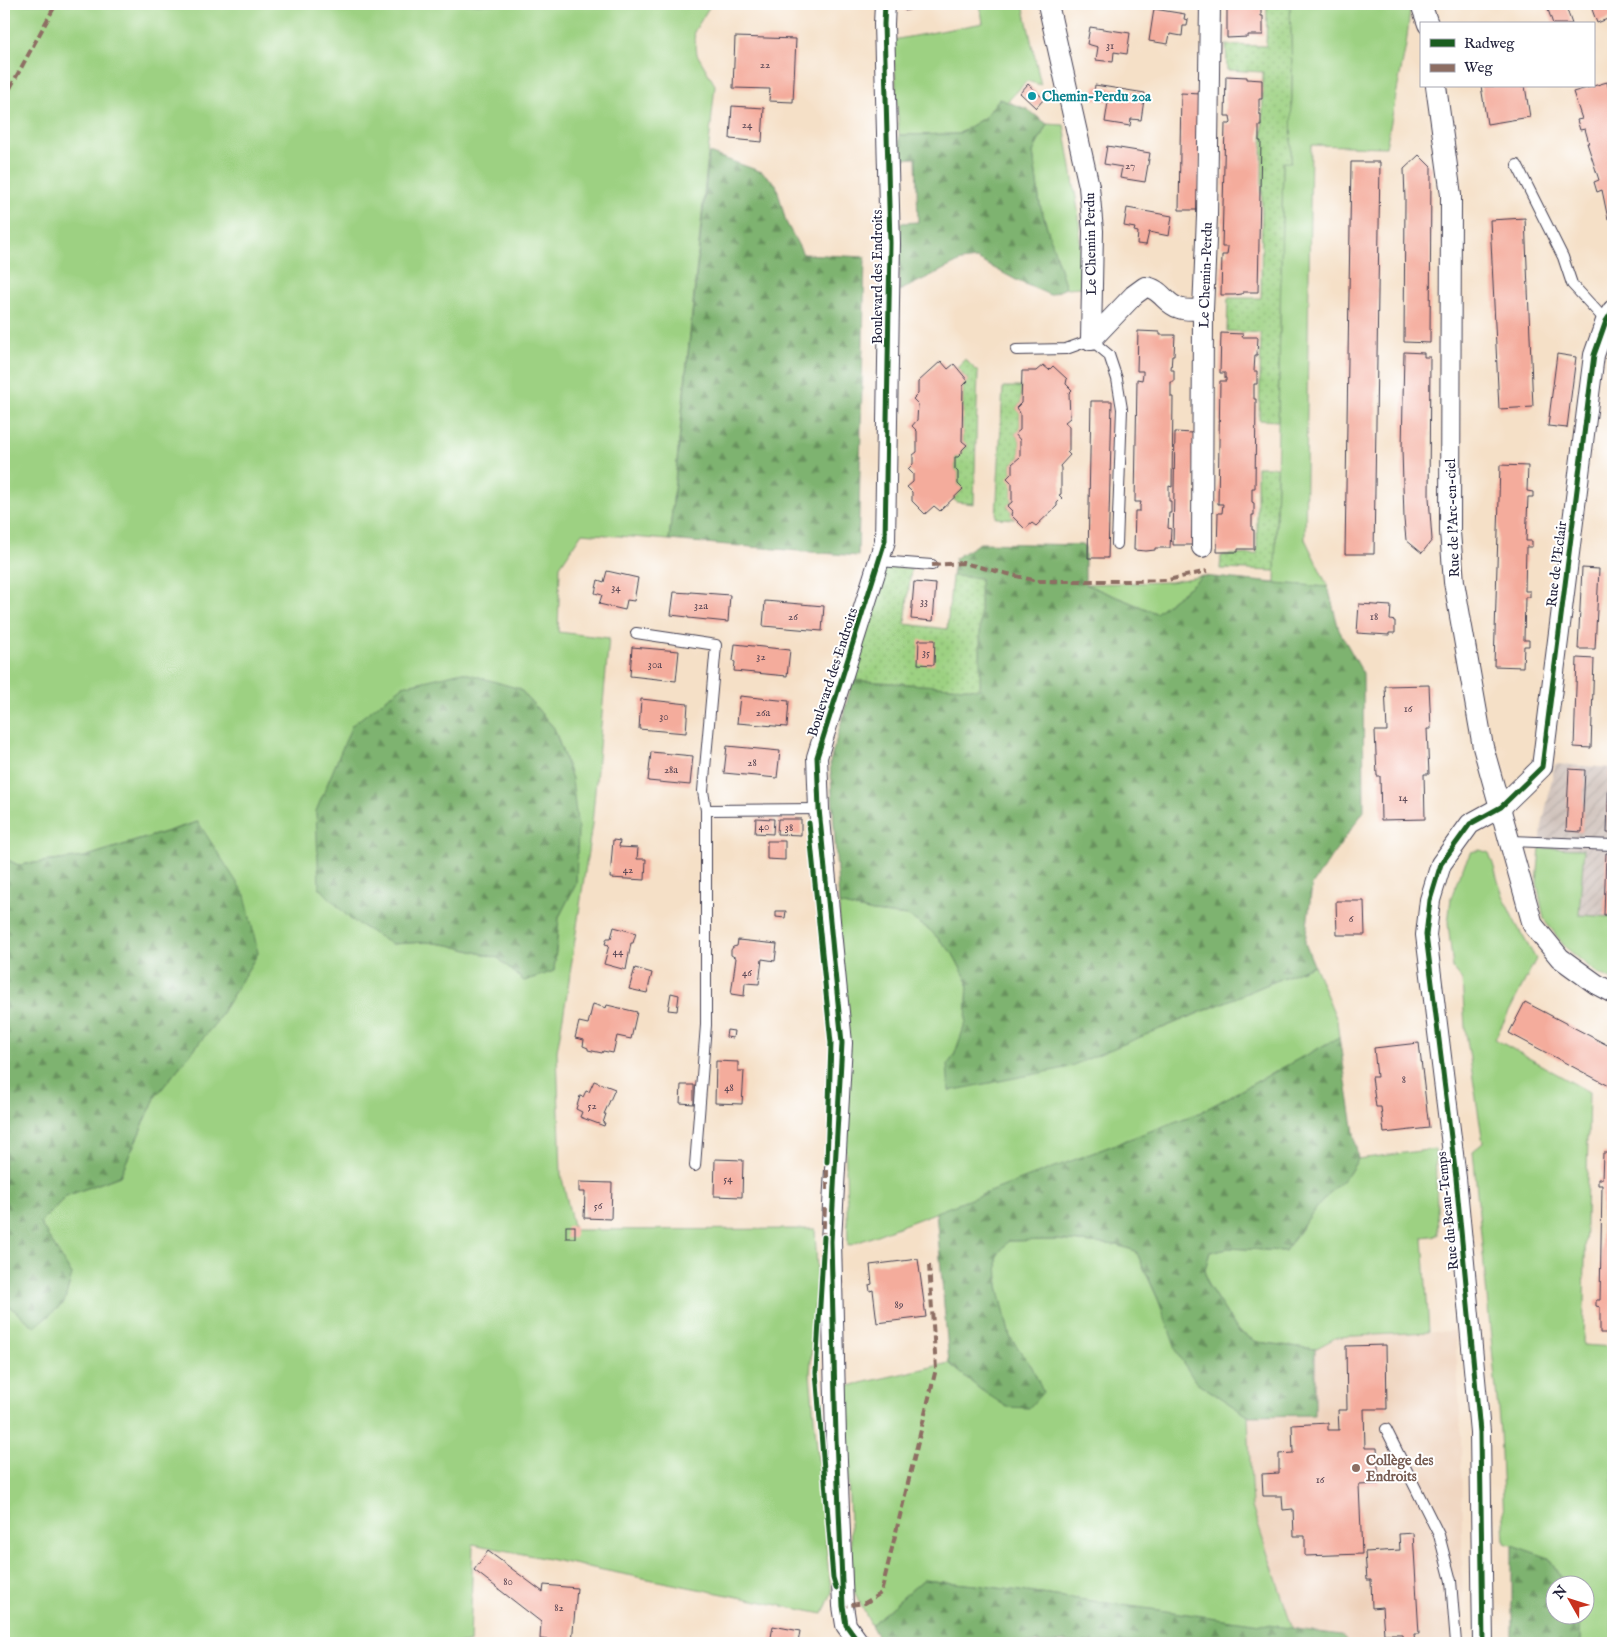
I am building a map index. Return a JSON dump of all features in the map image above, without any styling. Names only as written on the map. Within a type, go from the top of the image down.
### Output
[{"type":"street","name":"Boulevard des Endroits","points":[[856,1641],[846,1625],[842,1606],[831,1241],[842,1043],[819,809],[817,757],[885,541],[890,243],[885,4]]},
{"type":"street","name":"Le Chemin Perdu","points":[[1048,4],[1090,186],[1093,231],[1091,340]]},
{"type":"street","name":"Le Chemin-Perdu","points":[[1202,547],[1203,310],[1207,216],[1210,4]]},
{"type":"street","points":[[1421,4],[1427,22]]},
{"type":"street","name":"Rue de l'Arc-en-ciel","points":[[1436,88],[1451,195],[1450,532],[1454,582],[1483,747],[1534,925],[1560,958],[1596,984],[1613,992]]},
{"type":"street","points":[[1091,340],[1134,295],[1145,287],[1156,290],[1172,306],[1180,309],[1203,310]]},
{"type":"street","name":"Rue de l'Eclair","points":[[1501,807],[1542,767],[1594,355],[1609,316]]},
{"type":"street","name":"Rue du Beau-Temps","points":[[1483,1643],[1480,1432],[1456,1178],[1426,935],[1430,900],[1441,864],[1470,824],[1501,807]]},
{"type":"lane","points":[[1517,165],[1563,257],[1572,284],[1609,316]]},
{"type":"lane","points":[[1016,350],[1066,349],[1091,340],[1110,355],[1117,379],[1122,409],[1117,544]]},
{"type":"lane","points":[[880,561],[932,566]]},
{"type":"lane","points":[[636,633],[716,645],[703,791],[706,810],[706,1025],[695,1166]]},
{"type":"lane","points":[[706,810],[819,809]]},
{"type":"lane","points":[[1510,841],[1613,845]]},
{"type":"lane","points":[[1386,1429],[1439,1535],[1451,1581],[1456,1643]]},
{"type":"shaded area","points":[[1555,764],[1613,768],[1613,917],[1579,915],[1584,849],[1540,848],[1542,826]]},
{"type":"shaded area","name":"Collège des Endroits","points":[[1455,1331],[1461,1429],[1463,1639],[1460,1643],[1350,1643],[1341,1635],[1293,1629],[1252,1507],[1248,1416],[1315,1415],[1315,1349],[1337,1337]]},
{"type":"green space","points":[[4,4],[711,4],[694,32],[697,54],[715,85],[669,540],[582,533],[560,566],[558,632],[609,638],[592,824],[557,1051],[561,1174],[574,1230],[815,1229],[817,1271],[810,1374],[832,1592],[823,1614],[473,1544],[470,1643],[4,1643],[4,1302],[35,1327],[72,1275],[40,1223],[66,1196],[120,1176],[156,1096],[217,1021],[258,953],[197,822],[84,857],[18,865],[4,858]],"holes":[[[520,689],[554,728],[572,779],[576,884],[559,917],[554,971],[524,981],[498,958],[449,945],[427,942],[391,944]]]},
{"type":"green space","points":[[980,4],[1023,4],[1041,85],[1027,81],[1007,102],[999,99],[985,117],[958,134],[899,135],[893,40],[983,23]]},
{"type":"green space","points":[[1267,4],[1290,4],[1292,72],[1291,162],[1283,162],[1278,421],[1259,420],[1261,333],[1227,331],[1228,298],[1261,298],[1263,72],[1227,70],[1226,45],[1266,46]]},
{"type":"green space","points":[[1290,4],[1407,4],[1410,11],[1406,45],[1386,147],[1311,145],[1305,539],[1328,587],[1275,583],[1283,162],[1291,161],[1292,72]]},
{"type":"green space","points":[[999,99],[1027,109],[1047,124],[1033,152],[1040,205],[1066,288],[1050,295],[1018,281],[977,259],[961,261],[899,291],[901,223],[918,222],[916,158],[899,159],[899,135],[958,134],[985,117]]},
{"type":"green space","points":[[1047,124],[1064,125],[1079,216],[1082,287],[1066,288],[1040,205],[1033,152]]},
{"type":"green space","points":[[709,153],[762,172],[776,184],[786,222],[803,254],[865,257],[858,556],[669,540]]},
{"type":"green space","points":[[965,359],[978,372],[974,504],[957,502],[953,499],[963,489],[958,484],[955,457],[962,453],[962,450],[967,445],[962,441],[963,386],[968,381],[957,367]]},
{"type":"green space","points":[[1003,387],[1021,387],[1021,403],[1016,408],[1020,413],[1020,430],[1015,434],[1020,440],[1020,457],[1012,464],[1012,502],[1007,506],[1015,519],[996,518]]},
{"type":"green space","points":[[1257,467],[1277,467],[1275,571],[1220,569],[1221,556],[1257,554]]},
{"type":"green space","points":[[980,543],[1085,545],[1085,584],[1156,613],[1203,576],[1328,587],[1339,630],[1363,673],[1364,811],[1312,885],[1305,943],[1314,965],[1066,1068],[949,1091],[947,1065],[954,1056],[966,1022],[968,982],[953,954],[930,930],[908,916],[873,912],[839,904],[830,762],[853,680],[980,689],[980,578],[952,576],[955,558]]},
{"type":"green space","points":[[885,567],[911,569],[905,624],[947,629],[952,576],[980,578],[980,689],[853,680]]},
{"type":"green space","points":[[1203,576],[1156,613],[1085,584],[1170,582]]},
{"type":"green space","points":[[462,672],[520,689],[554,728],[572,779],[578,830],[576,884],[559,917],[554,971],[524,981],[498,958],[449,945],[427,942],[391,944],[350,919],[319,887],[316,811],[352,725],[403,686]]},
{"type":"green space","points":[[198,822],[245,895],[258,953],[217,1021],[156,1096],[120,1176],[66,1196],[40,1223],[72,1275],[64,1303],[35,1327],[4,1302],[4,858],[18,865],[84,857]]},
{"type":"green space","points":[[1540,848],[1584,849],[1579,915],[1613,917],[1613,980],[1597,973],[1565,947],[1544,919],[1537,883]]},
{"type":"green space","points":[[1480,850],[1489,853],[1506,903],[1536,959],[1495,1039],[1589,1092],[1583,1345],[1613,1347],[1613,1643],[1580,1643],[1580,1624],[1594,1624],[1594,1574],[1559,1574],[1549,1558],[1505,1543],[1500,1431],[1473,1151],[1483,1143],[1465,1027],[1462,980],[1453,969],[1448,923],[1451,898],[1460,873],[1471,852]]},
{"type":"green space","points":[[839,904],[873,912],[908,916],[930,930],[953,954],[968,982],[966,1022],[954,1056],[947,1065],[1163,1028],[1314,965],[1337,1020],[1339,1037],[1201,1112],[848,1246]]},
{"type":"green space","points":[[1339,1037],[1358,1159],[1348,1175],[1312,1213],[1285,1251],[1227,1248],[1210,1252],[1205,1269],[1208,1285],[1238,1331],[1257,1342],[1315,1349],[1315,1415],[1248,1416],[1195,1381],[1178,1355],[1158,1299],[1136,1251],[1117,1245],[1056,1240],[1008,1241],[997,1256],[998,1286],[1010,1337],[1032,1367],[1043,1392],[1029,1408],[1007,1407],[981,1390],[949,1363],[936,1212],[1201,1112]]},
{"type":"green space","points":[[1435,1149],[1438,1235],[1423,1237],[1429,1332],[1337,1337],[1315,1349],[1257,1342],[1238,1331],[1208,1285],[1205,1269],[1210,1252],[1227,1248],[1285,1251],[1312,1213],[1348,1175],[1358,1159]]},
{"type":"green space","points":[[1056,1240],[1117,1245],[1136,1251],[1195,1381],[1248,1416],[1252,1507],[1293,1629],[976,1585],[923,1580],[871,1625],[853,1589],[844,1387],[949,1363],[981,1390],[1032,1367],[1010,1337],[998,1286],[997,1256],[1007,1241]]},
{"type":"green space","points":[[1512,1545],[1549,1558],[1559,1574],[1544,1574],[1544,1624],[1580,1624],[1580,1643],[1512,1643]]},
{"type":"green space","points":[[923,1580],[976,1585],[1341,1635],[1350,1643],[881,1643],[871,1625]]},
{"type":"building","points":[[903,4],[929,4],[905,11]]},
{"type":"building","points":[[1227,4],[1261,4],[1263,35],[1227,38]]},
{"type":"building","points":[[1546,4],[1565,4],[1571,22],[1552,22]]},
{"type":"building","points":[[1590,4],[1612,4],[1613,17],[1597,23]]},
{"type":"building","points":[[1154,9],[1185,14],[1184,19],[1188,20],[1187,26],[1183,26],[1182,36],[1170,34],[1168,44],[1149,41]]},
{"type":"building","points":[[1090,27],[1130,33],[1127,54],[1114,52],[1113,62],[1096,60],[1098,47],[1087,44]]},
{"type":"building","points":[[735,37],[796,39],[793,102],[769,101],[770,89],[733,88]]},
{"type":"building","points":[[1226,76],[1262,80],[1262,99],[1259,99],[1261,126],[1259,126],[1259,141],[1261,141],[1258,292],[1243,292],[1242,294],[1234,295],[1221,295],[1222,255],[1227,255],[1228,247],[1222,247],[1225,124],[1231,123],[1230,116],[1225,116]]},
{"type":"building","points":[[1607,82],[1613,106],[1613,217],[1608,219],[1602,190],[1597,192],[1594,182],[1599,180],[1587,143],[1589,143],[1585,129],[1580,130],[1577,120],[1582,119],[1573,92],[1594,88],[1594,86]]},
{"type":"building","name":"Chemin-Perdu 20a","points":[[1028,84],[1044,99],[1036,108],[1020,93]]},
{"type":"building","points":[[1095,85],[1145,93],[1141,120],[1131,119],[1130,126],[1105,122],[1108,102],[1093,99]]},
{"type":"building","points":[[1481,88],[1525,88],[1530,117],[1487,124]]},
{"type":"building","points":[[1181,93],[1201,94],[1199,210],[1179,210]]},
{"type":"building","points":[[732,106],[764,108],[762,142],[730,139]]},
{"type":"building","points":[[1107,146],[1150,153],[1145,182],[1120,178],[1122,167],[1104,164]]},
{"type":"building","points":[[1419,155],[1431,167],[1430,343],[1404,342],[1404,169]]},
{"type":"building","points":[[1351,162],[1380,162],[1374,554],[1345,554]]},
{"type":"building","points":[[1127,208],[1172,216],[1169,236],[1149,232],[1146,245],[1137,244],[1138,232],[1134,231],[1135,228],[1124,226]]},
{"type":"building","points":[[1525,218],[1533,407],[1499,409],[1490,220]]},
{"type":"building","points":[[1138,331],[1160,332],[1160,335],[1175,335],[1171,370],[1174,370],[1174,382],[1171,382],[1171,397],[1173,397],[1172,487],[1169,486],[1171,513],[1169,513],[1168,528],[1171,529],[1170,548],[1155,548],[1155,550],[1146,551],[1134,550],[1135,511],[1140,511],[1141,502],[1135,502],[1137,379],[1142,380],[1143,374],[1143,371],[1137,371]]},
{"type":"building","points":[[1221,333],[1243,334],[1242,337],[1258,337],[1254,371],[1257,371],[1257,384],[1254,384],[1254,399],[1256,399],[1255,488],[1252,488],[1252,502],[1254,503],[1252,530],[1254,530],[1254,549],[1238,549],[1238,552],[1217,552],[1218,513],[1222,513],[1223,504],[1218,504],[1220,381],[1226,381],[1225,373],[1220,373]]},
{"type":"building","points":[[1404,352],[1424,353],[1424,357],[1430,357],[1429,497],[1432,540],[1422,553],[1406,540],[1404,519],[1402,449]]},
{"type":"building","points":[[1557,354],[1576,357],[1567,428],[1548,426]]},
{"type":"building","points":[[941,361],[948,369],[954,364],[968,381],[963,386],[962,441],[967,445],[958,457],[955,457],[958,484],[963,489],[940,511],[934,506],[925,514],[912,501],[912,492],[907,487],[913,482],[913,474],[908,469],[913,464],[913,455],[917,452],[917,431],[912,426],[917,420],[918,404],[913,399],[918,394],[918,382]]},
{"type":"building","points":[[1043,365],[1049,370],[1053,366],[1067,379],[1066,384],[1072,390],[1069,393],[1070,418],[1065,422],[1069,427],[1069,451],[1067,452],[1070,455],[1060,466],[1061,494],[1059,495],[1062,498],[1057,503],[1057,506],[1036,526],[1032,523],[1025,529],[1011,515],[1012,511],[1007,506],[1012,502],[1012,483],[1007,478],[1012,473],[1012,464],[1020,457],[1020,440],[1015,434],[1020,430],[1020,413],[1016,408],[1021,403],[1022,371],[1036,371]]},
{"type":"building","points":[[1091,401],[1112,401],[1108,558],[1088,558]]},
{"type":"building","points":[[1175,432],[1194,433],[1193,545],[1173,545]]},
{"type":"building","points":[[1500,465],[1528,466],[1527,491],[1533,492],[1533,497],[1528,497],[1526,541],[1532,541],[1532,547],[1526,547],[1525,591],[1530,591],[1530,597],[1525,597],[1524,640],[1529,640],[1529,646],[1524,646],[1523,667],[1494,666]]},
{"type":"building","points":[[1582,568],[1599,569],[1595,649],[1578,649]]},
{"type":"building","points":[[607,571],[638,578],[634,601],[627,600],[625,610],[599,604],[602,595],[595,593],[598,580],[604,582]]},
{"type":"building","points":[[914,582],[936,584],[933,621],[911,619]]},
{"type":"building","points":[[674,592],[730,595],[728,622],[671,615]]},
{"type":"building","points":[[765,601],[824,606],[822,631],[763,626]]},
{"type":"building","points":[[1359,604],[1391,606],[1390,620],[1395,621],[1395,633],[1389,633],[1389,635],[1357,633]]},
{"type":"building","points":[[919,640],[935,640],[934,665],[918,664]]},
{"type":"building","points":[[735,644],[790,650],[787,676],[734,671]]},
{"type":"building","points":[[632,647],[679,651],[676,681],[630,676]]},
{"type":"building","points":[[1577,658],[1594,659],[1591,748],[1574,747]]},
{"type":"building","points":[[1429,685],[1431,729],[1427,729],[1429,774],[1424,774],[1425,819],[1381,820],[1380,776],[1377,776],[1375,731],[1387,731],[1385,686]]},
{"type":"building","points":[[740,696],[789,701],[787,727],[737,723]]},
{"type":"building","points":[[641,699],[688,704],[686,733],[639,729]]},
{"type":"building","points":[[727,746],[780,751],[777,778],[724,773]]},
{"type":"building","points":[[651,752],[693,756],[690,785],[648,781]]},
{"type":"building","points":[[1569,769],[1585,770],[1582,832],[1566,831]]},
{"type":"building","points":[[1609,770],[1613,771],[1613,833],[1607,833]]},
{"type":"building","points":[[756,818],[774,819],[773,834],[755,833]]},
{"type":"building","points":[[778,819],[801,819],[801,835],[777,834]]},
{"type":"building","points":[[613,840],[620,841],[619,847],[638,848],[637,859],[646,859],[645,880],[610,878]]},
{"type":"building","points":[[767,841],[785,841],[785,860],[767,859]]},
{"type":"building","points":[[1606,853],[1613,853],[1613,915],[1604,915]]},
{"type":"building","points":[[1336,901],[1364,901],[1365,935],[1337,935]]},
{"type":"building","points":[[776,911],[786,911],[785,918],[776,917]]},
{"type":"building","points":[[614,927],[636,933],[633,943],[631,943],[626,970],[604,964],[609,945],[605,944],[607,938],[611,938]]},
{"type":"building","points":[[738,940],[777,944],[775,961],[762,959],[759,984],[745,983],[744,996],[731,994],[736,958],[731,955],[731,950],[737,946]]},
{"type":"building","points":[[635,968],[652,973],[647,993],[629,989]]},
{"type":"building","points":[[671,993],[679,995],[677,1011],[668,1010]]},
{"type":"building","points":[[1525,1002],[1613,1048],[1613,1088],[1509,1033]]},
{"type":"building","points":[[593,1004],[606,1008],[607,1005],[637,1012],[631,1039],[617,1036],[613,1053],[588,1050],[588,1048],[583,1046],[584,1040],[575,1038],[579,1022],[588,1024]]},
{"type":"building","points":[[727,1030],[734,1031],[733,1038],[726,1037]]},
{"type":"building","points":[[1419,1043],[1429,1128],[1384,1133],[1381,1107],[1376,1107],[1372,1077],[1377,1077],[1374,1048]]},
{"type":"building","points":[[716,1061],[738,1062],[738,1071],[744,1071],[742,1104],[715,1103]]},
{"type":"building","points":[[594,1081],[615,1089],[604,1114],[606,1114],[604,1126],[580,1117],[582,1112],[576,1109],[580,1096],[583,1097],[586,1091],[589,1092]]},
{"type":"building","points":[[681,1085],[694,1085],[694,1104],[680,1103]]},
{"type":"building","points":[[1603,1153],[1613,1153],[1613,1333],[1600,1333],[1600,1307],[1596,1306],[1596,1300],[1600,1300],[1602,1185],[1598,1185],[1598,1179],[1602,1179]]},
{"type":"building","points":[[715,1159],[743,1160],[742,1197],[714,1196]]},
{"type":"building","points":[[579,1182],[612,1183],[611,1219],[584,1218],[585,1192],[579,1192]]},
{"type":"building","points":[[566,1226],[575,1226],[575,1238],[566,1238]]},
{"type":"building","points":[[918,1259],[926,1317],[877,1323],[873,1290],[870,1291],[869,1285],[872,1284],[870,1265]]},
{"type":"building","points":[[1386,1345],[1387,1409],[1364,1409],[1365,1448],[1377,1448],[1379,1484],[1359,1485],[1362,1554],[1305,1556],[1305,1536],[1294,1536],[1293,1509],[1283,1510],[1282,1496],[1263,1496],[1262,1474],[1279,1473],[1279,1454],[1293,1453],[1292,1425],[1328,1423],[1328,1430],[1339,1430],[1338,1410],[1347,1410],[1346,1346]]},
{"type":"building","points":[[1413,1533],[1419,1634],[1414,1634],[1415,1643],[1403,1643],[1402,1634],[1384,1634],[1382,1607],[1372,1608],[1371,1580],[1367,1580],[1365,1552],[1400,1550],[1399,1534]]},
{"type":"building","points":[[488,1551],[543,1592],[544,1585],[577,1588],[572,1642],[540,1639],[541,1622],[474,1570]]},
{"type":"building","points":[[773,1626],[800,1631],[798,1643],[770,1643]]},
{"type":"marked path","points":[[4,99],[56,4]]},
{"type":"marked path","points":[[932,565],[963,563],[1037,581],[1168,580],[1207,571]]},
{"type":"marked path","points":[[827,1158],[827,1190]]},
{"type":"marked path","points":[[823,1240],[825,1208]]},
{"type":"marked path","points":[[841,1603],[843,1606],[865,1603],[881,1593],[936,1369],[929,1265]]},
{"type":"cycle path","points":[[859,1643],[846,1625],[843,1606],[831,1241],[842,1043],[819,809],[817,757],[885,541],[890,243],[885,4]]},
{"type":"cycle path","points":[[1483,1643],[1480,1432],[1456,1178],[1426,935],[1430,900],[1441,864],[1470,824],[1501,807],[1542,767],[1594,355],[1606,321],[1613,310]]},
{"type":"cycle path","points":[[809,823],[831,1043],[827,1162]]},
{"type":"cycle path","points":[[824,1237],[816,1372],[833,1578],[836,1588]]},
{"type":"place","name":"Chemin-Perdu 20a","points":[[1032,96]]},
{"type":"place","name":"Collège des Endroits","points":[[1356,1468]]}]
